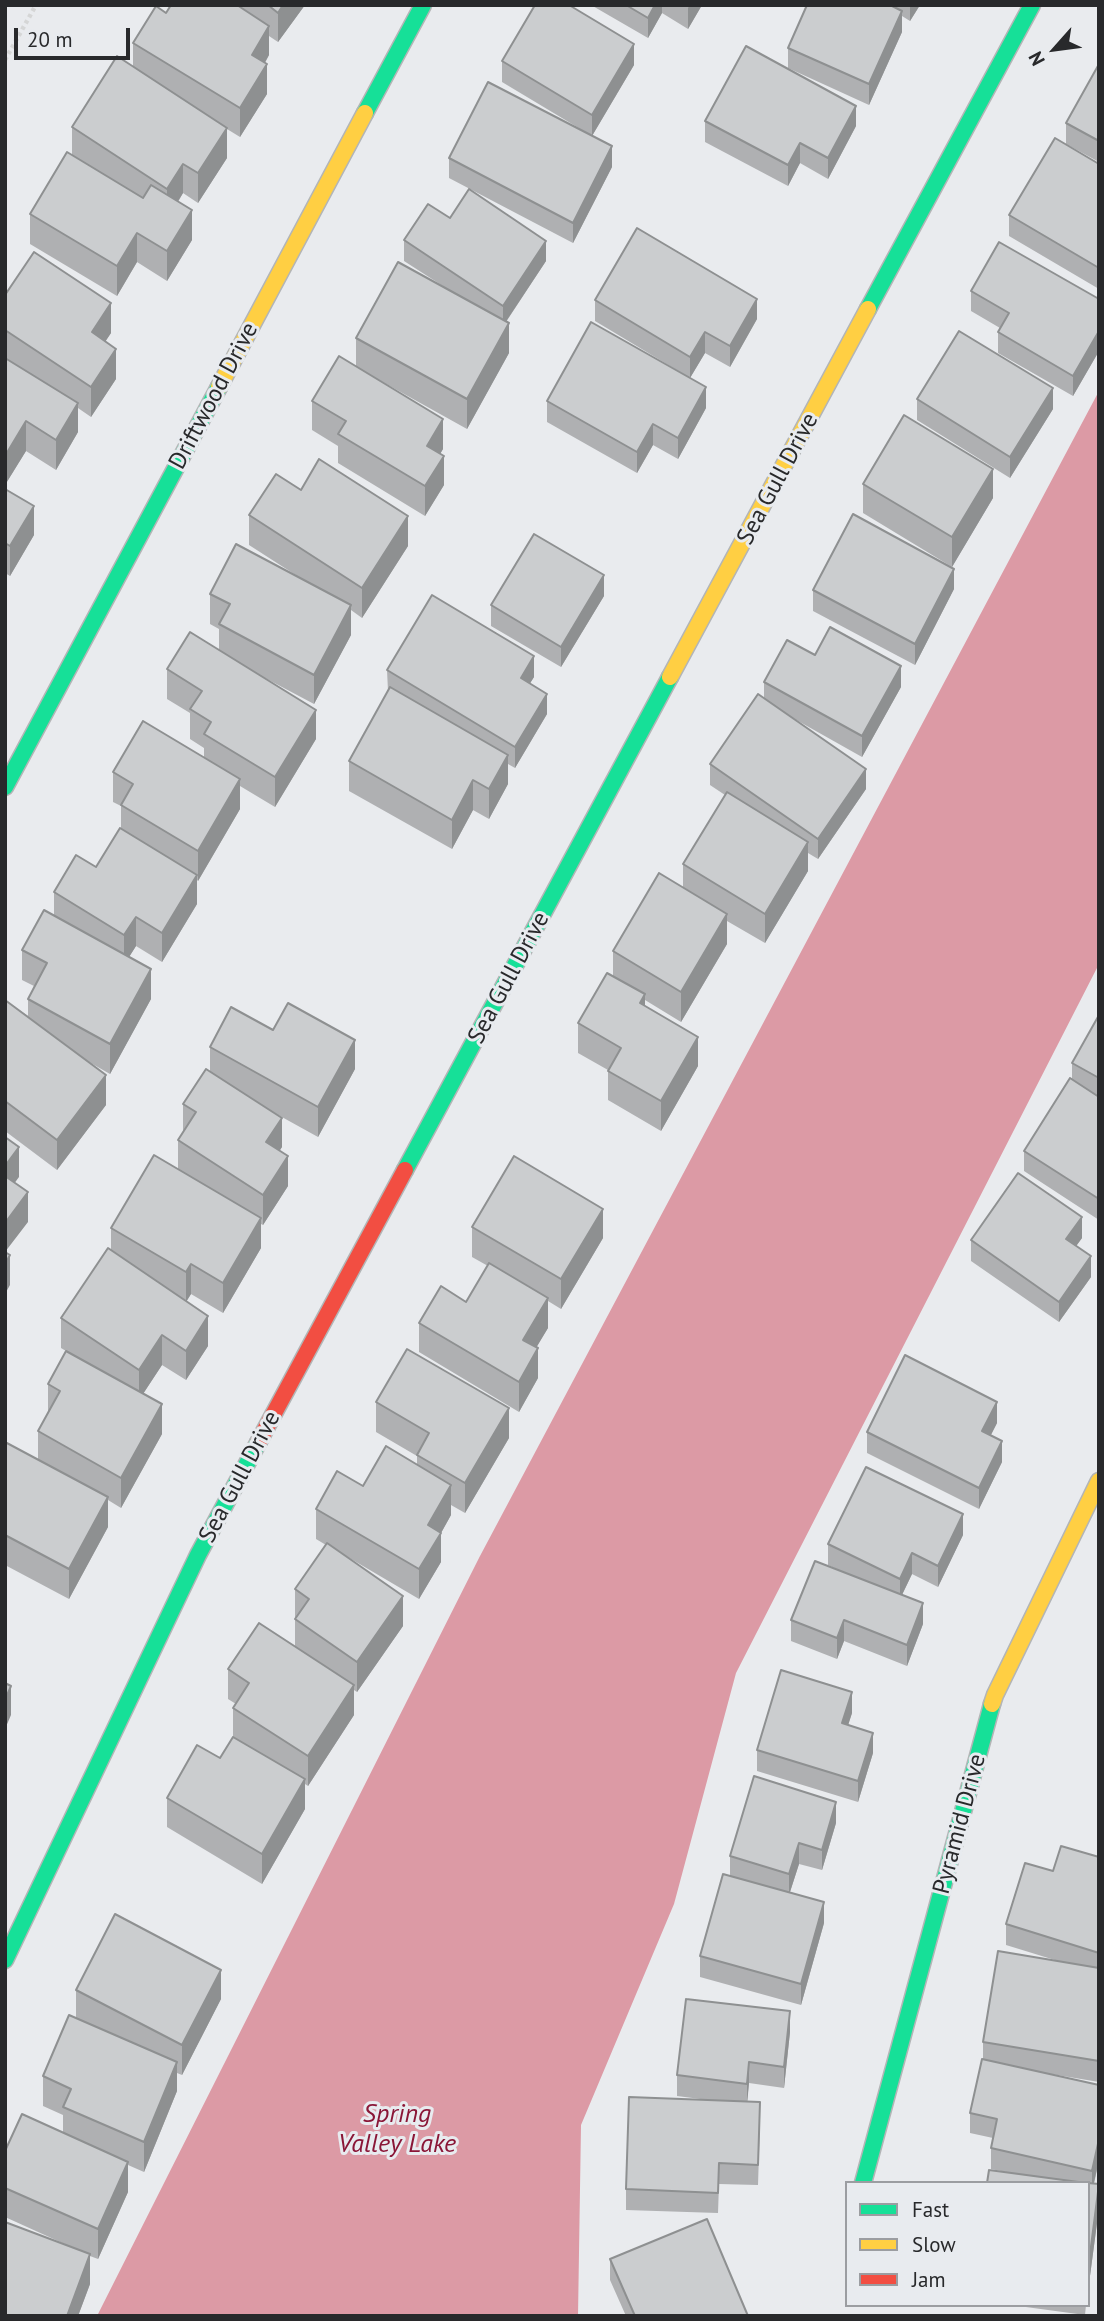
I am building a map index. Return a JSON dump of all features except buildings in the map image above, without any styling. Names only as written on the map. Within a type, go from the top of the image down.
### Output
[{"type":"street","name":"Driftwood Drive","points":[[5,787],[423,5]]},
{"type":"street","name":"Sea Gull Drive","points":[[5,1960],[198,1555],[1032,5]]},
{"type":"street","name":"Pyramid Drive","points":[[864,2181],[995,1695],[1099,1481]]},
{"type":"path","points":[[5,60],[36,5]]},
{"type":"water","name":"Spring Valley Lake","points":[[1099,391],[1099,964],[736,1673],[674,1904],[581,2125],[578,2316],[97,2316],[480,1556]]},
{"type":"traffic: fast","points":[[365,113],[423,5]]},
{"type":"traffic: fast","points":[[868,309],[1032,5]]},
{"type":"traffic: fast","points":[[5,787],[219,387]]},
{"type":"traffic: fast","points":[[405,1170],[670,677]]},
{"type":"traffic: fast","points":[[5,1960],[198,1555],[258,1443]]},
{"type":"traffic: fast","points":[[864,2181],[992,1704]]},
{"type":"traffic: slow","points":[[219,387],[365,113]]},
{"type":"traffic: slow","points":[[670,677],[868,309]]},
{"type":"traffic: slow","points":[[992,1704],[1099,1481]]},
{"type":"traffic: jam","points":[[258,1443],[405,1170]]}]
